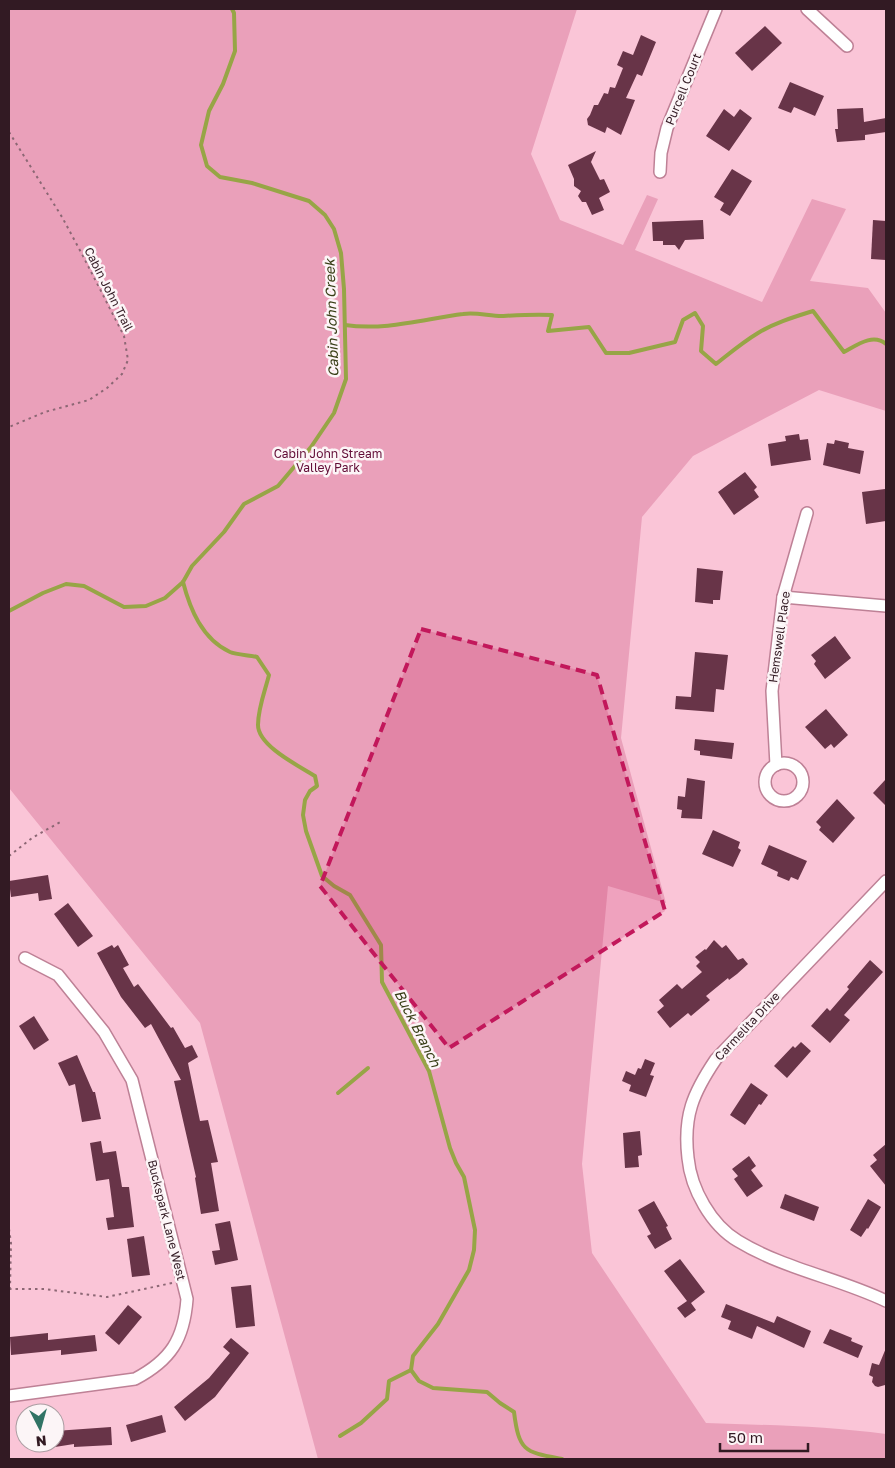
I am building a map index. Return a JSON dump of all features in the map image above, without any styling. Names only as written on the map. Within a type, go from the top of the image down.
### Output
[{"type":"street","name":"Purcell Court","points":[[660,172],[667,128],[716,9]]},
{"type":"street","points":[[807,9],[847,46]]},
{"type":"street","name":"Hemswell Place","points":[[776,764],[772,691],[783,597],[807,513]]},
{"type":"street","points":[[783,597],[886,606]]},
{"type":"street","name":"Carmelita Drive","points":[[885,1296],[779,1262],[736,1240],[719,1225],[696,1188],[689,1167],[686,1139],[693,1100],[700,1082],[716,1058],[886,881]]},
{"type":"street","name":"Buckspark Lane West","points":[[9,1396],[135,1379],[153,1369],[162,1361],[181,1336],[186,1317],[187,1298],[132,1080],[104,1032],[58,974],[25,958]]},
{"type":"path","name":"Cabin John Trail","points":[[9,132],[62,217],[83,256],[124,336],[128,360],[122,374],[107,388],[89,400],[46,412],[9,427]]},
{"type":"path","points":[[9,856],[32,838],[62,821]]},
{"type":"path","points":[[9,1229],[11,1243],[10,1289],[44,1289],[107,1297],[183,1281]]},
{"type":"highlighted area","points":[[421,629],[597,675],[665,911],[449,1048],[320,886]]},
{"type":"green space","name":"Cabin John Stream Valley Park","points":[[9,9],[577,9],[531,154],[560,220],[623,245],[647,195],[658,199],[635,250],[762,302],[812,199],[846,209],[810,281],[868,288],[886,313],[886,411],[819,390],[693,456],[642,517],[621,738],[666,903],[608,886],[582,1164],[592,1253],[706,1423],[774,1425],[886,1434],[886,1459],[318,1459],[200,1023],[9,788]]},
{"type":"building","points":[[765,26],[782,43],[752,71],[735,53]]},
{"type":"building","points":[[641,35],[656,42],[642,76],[637,74],[626,98],[635,100],[621,135],[607,127],[605,133],[588,125],[587,119],[594,105],[598,105],[604,93],[608,94],[610,87],[615,88],[623,68],[617,65],[623,51],[633,55]]},
{"type":"building","points":[[790,82],[824,96],[815,116],[794,107],[791,113],[778,108]]},
{"type":"building","points":[[863,108],[864,122],[886,118],[886,132],[865,135],[865,140],[837,142],[835,129],[838,129],[837,109]]},
{"type":"building","points":[[724,109],[734,117],[740,109],[752,118],[729,151],[706,136]]},
{"type":"building","points":[[596,151],[591,162],[600,180],[604,179],[610,192],[599,198],[604,210],[592,215],[586,202],[582,202],[578,196],[581,191],[574,186],[574,179],[568,165]]},
{"type":"building","points":[[732,169],[752,181],[730,216],[720,210],[724,203],[714,197]]},
{"type":"building","points":[[703,220],[704,239],[685,240],[679,250],[675,245],[663,245],[663,241],[653,241],[652,222]]},
{"type":"building","points":[[873,220],[886,221],[886,260],[871,259]]},
{"type":"building","points":[[799,434],[800,440],[808,439],[811,460],[771,466],[768,444],[786,441],[785,436]]},
{"type":"building","points":[[835,440],[849,443],[848,448],[864,451],[860,474],[823,465],[827,443],[834,444]]},
{"type":"building","points":[[745,472],[757,487],[754,490],[759,497],[734,515],[718,492]]},
{"type":"building","points":[[885,489],[886,521],[866,524],[862,492]]},
{"type":"building","points":[[697,568],[723,571],[720,600],[713,600],[713,604],[695,602]]},
{"type":"building","points":[[835,636],[851,658],[825,679],[814,664],[816,661],[811,655]]},
{"type":"building","points":[[695,652],[728,655],[724,690],[716,689],[714,712],[675,709],[676,696],[691,697]]},
{"type":"building","points":[[826,709],[848,735],[834,748],[831,744],[825,749],[805,727]]},
{"type":"building","points":[[695,739],[734,743],[732,759],[700,755],[700,751],[694,750]]},
{"type":"building","points":[[687,778],[705,781],[702,819],[681,818],[682,810],[677,809],[678,796],[685,797]]},
{"type":"building","points":[[886,779],[886,806],[873,793]]},
{"type":"building","points":[[837,799],[855,818],[833,843],[819,830],[821,827],[816,822]]},
{"type":"building","points":[[713,830],[740,842],[738,848],[741,850],[733,867],[702,854]]},
{"type":"building","points":[[769,845],[807,861],[798,880],[791,877],[789,881],[777,876],[778,872],[761,864]]},
{"type":"building","points":[[48,875],[52,899],[39,901],[38,893],[11,897],[9,881]]},
{"type":"building","points":[[68,903],[93,936],[78,947],[54,914]]},
{"type":"building","points":[[714,940],[722,948],[726,945],[738,960],[743,958],[748,964],[706,996],[710,1000],[691,1016],[688,1013],[670,1028],[657,1012],[664,1006],[659,1000],[677,984],[682,989],[702,972],[696,966],[700,962],[695,957],[706,950]]},
{"type":"building","points":[[112,945],[114,948],[118,945],[129,965],[123,968],[134,987],[138,984],[171,1028],[173,1027],[185,1048],[192,1045],[198,1057],[188,1063],[200,1121],[208,1120],[218,1162],[211,1163],[219,1211],[201,1214],[196,1177],[174,1081],[181,1080],[151,1024],[145,1028],[121,997],[97,953]]},
{"type":"building","points":[[870,960],[883,972],[844,1015],[850,1020],[830,1043],[811,1026],[827,1008],[830,1011]]},
{"type":"building","points":[[34,1016],[49,1040],[34,1050],[19,1026]]},
{"type":"building","points":[[801,1042],[811,1051],[787,1078],[774,1066],[793,1046],[795,1048]]},
{"type":"building","points":[[77,1055],[93,1092],[95,1092],[101,1119],[82,1122],[75,1084],[69,1086],[58,1063]]},
{"type":"building","points":[[645,1059],[655,1063],[650,1075],[654,1076],[646,1097],[629,1091],[631,1085],[622,1081],[626,1071],[635,1075],[638,1068],[641,1069]]},
{"type":"building","points":[[751,1083],[768,1095],[761,1105],[759,1104],[745,1125],[730,1115]]},
{"type":"building","points":[[640,1131],[642,1155],[638,1156],[639,1167],[625,1168],[623,1133]]},
{"type":"building","points":[[101,1141],[103,1153],[116,1151],[122,1187],[129,1187],[134,1227],[108,1230],[106,1218],[114,1217],[109,1179],[96,1181],[90,1143]]},
{"type":"building","points":[[886,1144],[886,1186],[870,1166],[877,1160],[873,1155]]},
{"type":"building","points":[[749,1156],[756,1166],[751,1170],[763,1186],[747,1197],[734,1179],[738,1176],[732,1169]]},
{"type":"building","points":[[785,1194],[819,1207],[814,1221],[780,1208]]},
{"type":"building","points":[[868,1199],[881,1207],[861,1237],[850,1230]]},
{"type":"building","points":[[654,1201],[668,1226],[666,1227],[672,1239],[655,1249],[647,1236],[651,1234],[638,1210]]},
{"type":"building","points":[[230,1221],[238,1260],[215,1265],[212,1251],[220,1250],[215,1224]]},
{"type":"building","points":[[144,1236],[150,1275],[132,1277],[127,1239]]},
{"type":"building","points":[[680,1259],[705,1292],[691,1303],[696,1310],[685,1318],[677,1308],[687,1301],[664,1271]]},
{"type":"building","points":[[251,1285],[255,1326],[236,1328],[231,1287]]},
{"type":"building","points":[[726,1304],[774,1323],[777,1316],[811,1331],[804,1348],[757,1326],[752,1339],[728,1329],[731,1321],[721,1317]]},
{"type":"building","points":[[128,1305],[142,1317],[119,1345],[105,1333]]},
{"type":"building","points":[[830,1329],[852,1338],[851,1341],[863,1346],[858,1358],[823,1343]]},
{"type":"building","points":[[48,1333],[48,1340],[95,1335],[97,1351],[61,1355],[61,1350],[11,1355],[10,1337]]},
{"type":"building","points":[[231,1338],[249,1353],[215,1397],[185,1421],[174,1407],[209,1378],[230,1353],[223,1347]]},
{"type":"building","points":[[886,1348],[886,1382],[885,1385],[878,1387],[872,1382],[873,1377],[869,1375],[872,1363],[879,1365]]},
{"type":"building","points":[[162,1415],[166,1432],[131,1442],[126,1425]]},
{"type":"building","points":[[111,1427],[112,1445],[74,1447],[74,1444],[65,1445],[65,1430]]},
{"type":"waterway","name":"Cabin John Creek","points":[[9,611],[43,593],[66,584],[84,586],[124,607],[146,606],[165,598],[183,582],[192,566],[224,532],[244,504],[278,486],[311,447],[334,413],[346,379],[344,289],[341,253],[334,229],[325,215],[309,201],[252,183],[220,177],[207,166],[201,145],[209,111],[223,84],[235,51],[234,13],[232,9]]},
{"type":"waterway","points":[[345,325],[375,327],[468,314],[502,316],[552,315],[548,331],[589,327],[606,353],[629,353],[675,342],[683,320],[695,313],[703,326],[701,351],[716,364],[764,329],[784,320],[813,311],[844,352],[870,340],[881,341],[886,344]]},
{"type":"waterway","name":"Buck Branch","points":[[183,582],[194,613],[212,639],[230,652],[257,657],[269,675],[259,712],[258,725],[260,733],[280,755],[315,776],[317,786],[310,791],[305,800],[303,815],[306,831],[322,876],[334,886],[350,895],[381,945],[382,982],[429,1071],[450,1148],[464,1177],[475,1230],[474,1250],[469,1270],[438,1324],[413,1356],[411,1370],[419,1381],[433,1388],[487,1392],[514,1412],[518,1435],[526,1448],[532,1452],[562,1459]]},
{"type":"waterway","points":[[338,1093],[368,1068]]},
{"type":"waterway","points":[[340,1436],[361,1423],[387,1399],[389,1381],[411,1370]]}]
